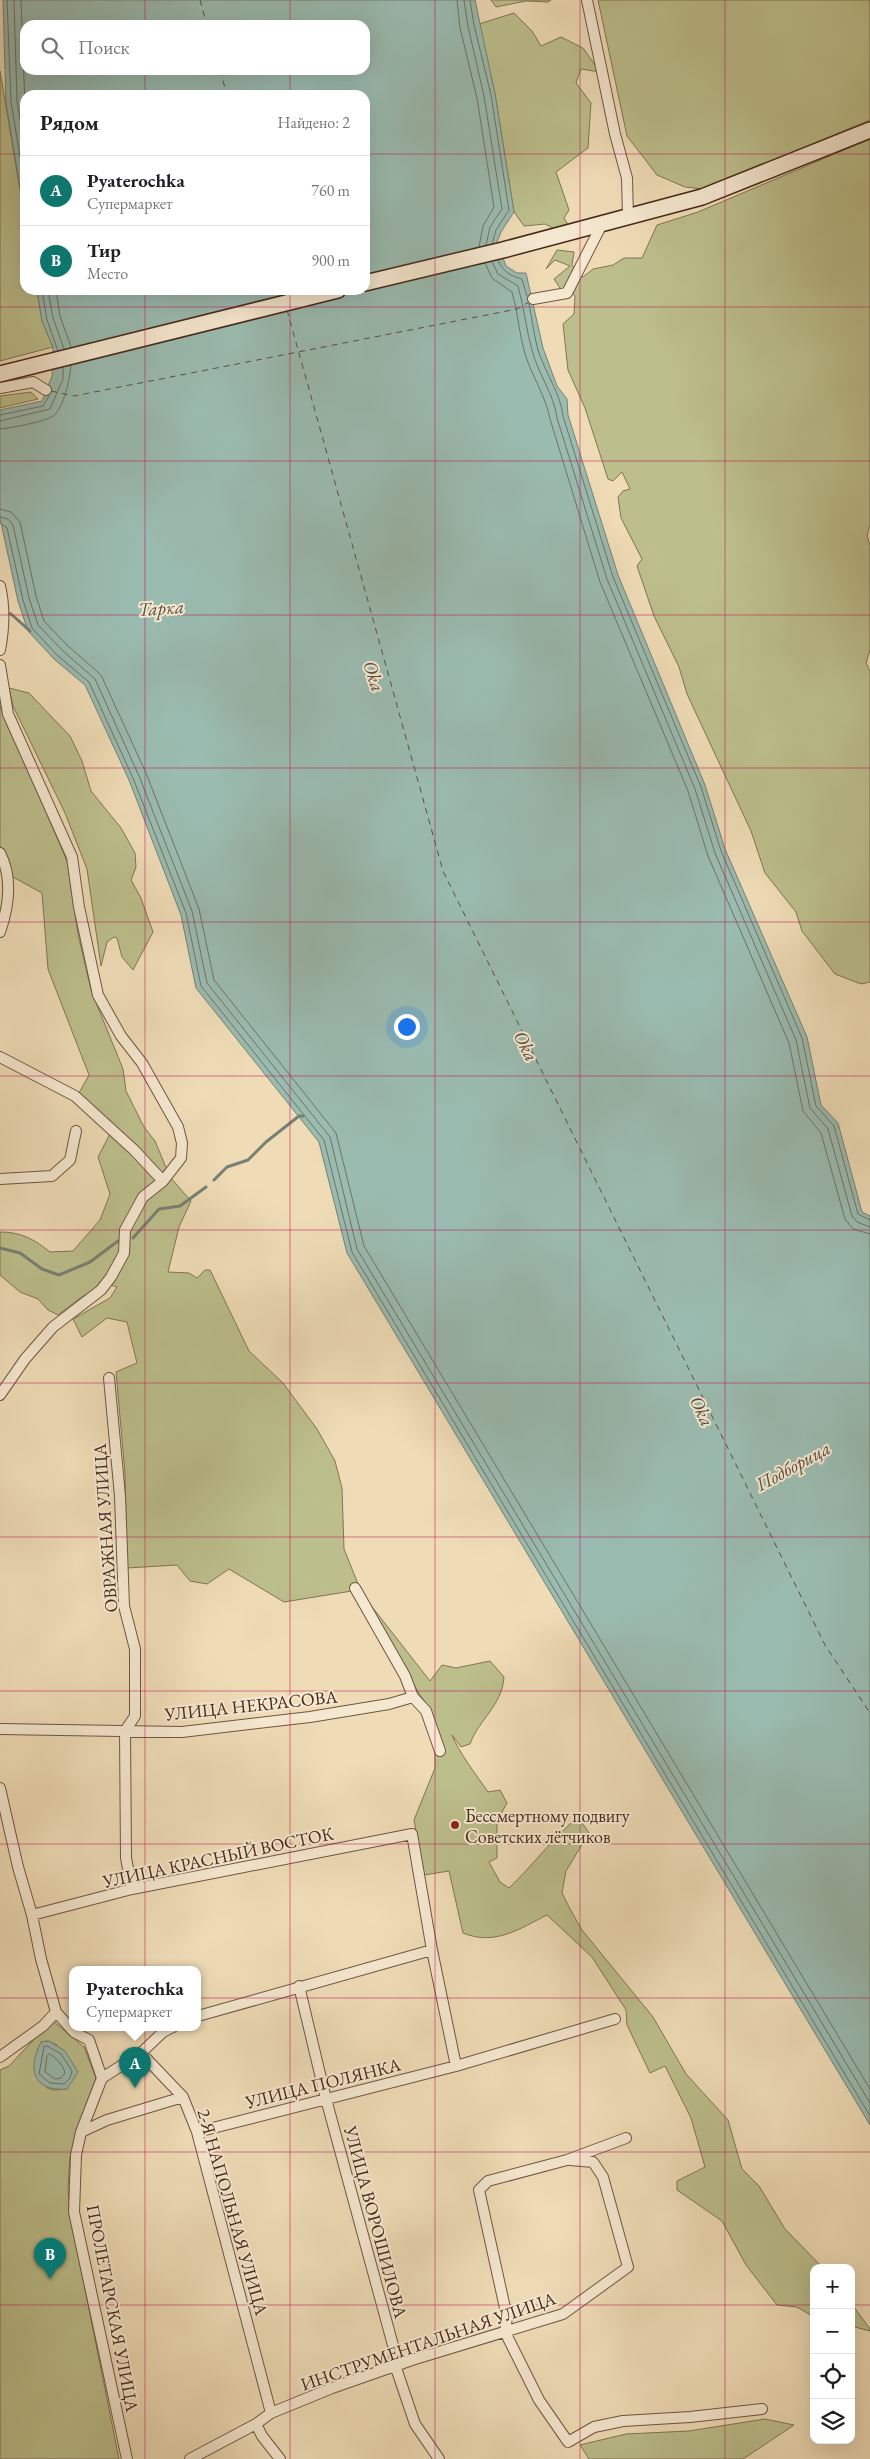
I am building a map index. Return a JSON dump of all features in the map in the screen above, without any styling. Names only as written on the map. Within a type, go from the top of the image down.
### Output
[{"type":"main road","points":[[370,283],[628,218],[702,196],[870,130]]},
{"type":"main road","points":[[0,374],[318,295]]},
{"type":"street","points":[[587,0],[615,134],[627,178],[628,218]]},
{"type":"street","points":[[534,300],[567,293],[602,224]]},
{"type":"street","points":[[0,388],[33,382],[46,390]]},
{"type":"street","points":[[0,586],[3,601],[0,650]]},
{"type":"street","points":[[0,665],[8,714],[72,857],[79,907],[98,995],[121,1036],[142,1063],[178,1127],[182,1143],[181,1158],[163,1181],[143,1197],[126,1230],[124,1253],[106,1284],[101,1290],[54,1326],[25,1359],[0,1396]]},
{"type":"street","points":[[0,853],[9,877],[5,918],[0,932]]},
{"type":"street","points":[[0,1057],[75,1096],[134,1150],[163,1181]]},
{"type":"street","points":[[0,1179],[52,1176],[70,1160],[76,1131]]},
{"type":"street","name":"ОВРАЖНАЯ УЛИЦА","points":[[109,1378],[120,1496],[124,1606],[135,1649],[135,1716],[125,1731]]},
{"type":"street","points":[[355,1588],[406,1676],[413,1698],[426,1711],[440,1750]]},
{"type":"street","name":"УЛИЦА НЕКРАСОВА","points":[[0,1729],[182,1732],[310,1717],[389,1704],[413,1698]]},
{"type":"street","points":[[125,1731],[125,1838],[132,1889]]},
{"type":"street","points":[[0,1788],[18,1867],[32,1915],[40,1960],[56,2012],[69,2026]]},
{"type":"street","name":"УЛИЦА КРАСНЫЙ ВОСТОК","points":[[32,1915],[132,1889],[412,1834],[432,1950]]},
{"type":"street","points":[[201,2015],[432,1950],[456,2066]]},
{"type":"street","name":"УЛИЦА ВОРОШИЛОВА","points":[[299,1986],[326,2099],[394,2348],[395,2365],[415,2424],[439,2459]]},
{"type":"street","points":[[0,2057],[43,2026],[56,2012]]},
{"type":"street","name":"УЛИЦА ПОЛЯНКА","points":[[198,2132],[456,2066],[616,2019]]},
{"type":"street","points":[[73,2031],[89,2040],[102,2078],[141,2053],[165,2031]]},
{"type":"street","points":[[141,2053],[183,2097]]},
{"type":"street","name":"ПРОЛЕТАРСКАЯ УЛИЦА","points":[[102,2078],[81,2132],[76,2155],[74,2212],[127,2459]]},
{"type":"street","name":"2-Я НАПОЛЬНАЯ УЛИЦА","points":[[81,2132],[107,2120],[183,2097],[198,2132],[271,2412]]},
{"type":"street","points":[[626,2138],[566,2160],[488,2181],[479,2190],[507,2317],[505,2332],[539,2400],[568,2442],[594,2427],[623,2421],[690,2417],[762,2409]]},
{"type":"street","name":"ИНСТРУМЕНТАЛЬНАЯ УЛИЦА","points":[[190,2459],[256,2424],[271,2412],[395,2365],[563,2314],[628,2267],[603,2177],[593,2162],[566,2160]]},
{"type":"street","points":[[256,2424],[262,2436],[280,2459]]},
{"type":"green space","points":[[491,0],[551,0],[548,2],[526,1],[496,7]]},
{"type":"green space","points":[[598,0],[870,0],[870,120],[703,189],[685,187],[657,175],[627,136]]},
{"type":"green space","points":[[514,13],[532,31],[541,46],[561,37],[583,48],[600,72],[581,69],[576,83],[591,103],[588,148],[556,172],[569,210],[564,218],[570,228],[559,231],[545,224],[524,226],[514,212],[495,94],[479,24]]},
{"type":"green space","points":[[0,71],[20,189],[20,295],[38,295],[42,321],[53,347],[0,361]]},
{"type":"green space","points":[[870,139],[870,525],[867,536],[870,545],[870,650],[866,663],[870,671],[870,982],[861,984],[835,974],[802,931],[796,912],[765,873],[751,831],[687,694],[679,667],[654,616],[637,566],[642,559],[621,518],[618,497],[623,491],[630,489],[622,472],[613,481],[608,479],[585,408],[568,370],[563,324],[574,314],[575,296],[569,288],[562,291],[554,279],[570,266],[555,260],[546,269],[557,250],[574,252],[572,265],[583,277],[593,269],[613,265],[624,258],[642,258],[657,225],[698,212]]},
{"type":"green space","points":[[31,392],[38,399],[0,408],[0,396]]},
{"type":"green space","points":[[9,688],[29,693],[70,736],[82,761],[91,791],[121,828],[135,853],[136,867],[131,880],[141,898],[153,932],[133,970],[122,957],[117,938],[114,937],[107,942],[101,966],[87,869],[65,813],[13,706]]},
{"type":"green space","points":[[0,705],[67,861],[78,934],[91,990],[123,1069],[126,1091],[144,1127],[155,1141],[170,1177],[191,1201],[179,1227],[168,1272],[189,1273],[197,1278],[205,1270],[210,1270],[249,1351],[283,1383],[317,1429],[335,1461],[342,1488],[344,1549],[362,1594],[430,1681],[442,1665],[456,1668],[490,1661],[504,1677],[495,1704],[470,1744],[461,1747],[452,1735],[463,1756],[488,1792],[500,1790],[507,1803],[497,1821],[497,1858],[489,1862],[500,1882],[509,1888],[578,1817],[589,1833],[566,1871],[562,1893],[582,1930],[653,2017],[686,2074],[728,2120],[742,2169],[759,2186],[785,2229],[819,2264],[810,2264],[810,2315],[797,2307],[777,2305],[746,2265],[722,2221],[677,2190],[677,2181],[705,2167],[691,2118],[665,2066],[650,2073],[627,2025],[626,2010],[592,1957],[547,1915],[517,1930],[496,1937],[475,1937],[463,1933],[449,1871],[424,1875],[414,1820],[435,1768],[431,1710],[420,1695],[358,1590],[284,1602],[229,1569],[207,1584],[190,1581],[177,1565],[127,1568],[125,1473],[116,1372],[137,1363],[127,1322],[107,1318],[82,1337],[73,1319],[110,1298],[117,1287],[107,1284],[83,1296],[58,1315],[48,1310],[38,1299],[20,1292],[0,1275],[0,1232],[14,1233],[27,1237],[50,1252],[73,1251],[100,1220],[110,1194],[98,1157],[114,1126],[79,1093],[89,1075],[48,969],[42,893],[13,877],[0,846]]},
{"type":"green space","points":[[52,2020],[84,2047],[96,2078],[70,2157],[68,2188],[70,2214],[119,2459],[0,2459],[0,2070],[9,2066]],"holes":[[[48,2041],[57,2045],[67,2089],[54,2090],[47,2088],[41,2042]]]},
{"type":"green space","points":[[855,2308],[870,2329],[870,2331],[855,2327]]},
{"type":"green space","points":[[765,2419],[794,2425],[743,2459],[589,2459],[580,2445],[626,2434],[689,2431]]},
{"type":"water","points":[[3,0],[475,0],[495,94],[514,212],[497,242],[506,266],[517,273],[526,273],[543,348],[557,386],[567,399],[568,415],[618,575],[705,785],[725,849],[807,1037],[821,1105],[838,1123],[862,1212],[870,1216],[870,2125],[347,1253],[319,1142],[196,988],[181,915],[129,780],[85,685],[54,659],[28,631],[18,601],[0,518],[0,410],[42,401],[52,376],[53,347],[42,321],[38,295],[370,295],[370,90],[20,90],[20,188],[6,103]]},
{"type":"water","points":[[49,2041],[65,2051],[78,2072],[67,2089],[47,2087],[40,2083],[36,2077],[34,2061],[37,2052],[41,2042]]},
{"type":"waterway","name":"Тарка","points":[[6,613],[11,614],[30,631]]},
{"type":"waterway","points":[[214,1180],[227,1167],[248,1160],[266,1142],[299,1116],[303,1116]]},
{"type":"waterway","points":[[133,1238],[159,1209],[180,1206],[206,1187]]},
{"type":"waterway","points":[[0,1248],[20,1253],[42,1269],[59,1275],[90,1262],[118,1241]]},
{"type":"ferry route","points":[[200,0],[206,20]]},
{"type":"ferry route","points":[[221,75],[226,90]]},
{"type":"ferry route","points":[[51,391],[74,396],[517,309],[529,302]]},
{"type":"ferry route","points":[[287,310],[443,871],[825,1645],[870,1713]]},
{"type":"place","name":"Бессмертному подвигу Советских лётчиков","points":[[455,1825]]},
{"type":"place","name":"Pyaterochka","points":[[135,2088]]},
{"type":"place","name":"Тир","points":[[50,2279]]},
{"type":"water label","name":"Oka","points":[[374,676]]},
{"type":"water label","name":"Oka","points":[[526,1046]]},
{"type":"water label","name":"Oka","points":[[702,1411]]},
{"type":"water label","name":"Подборица","points":[[793,1466]]}]
